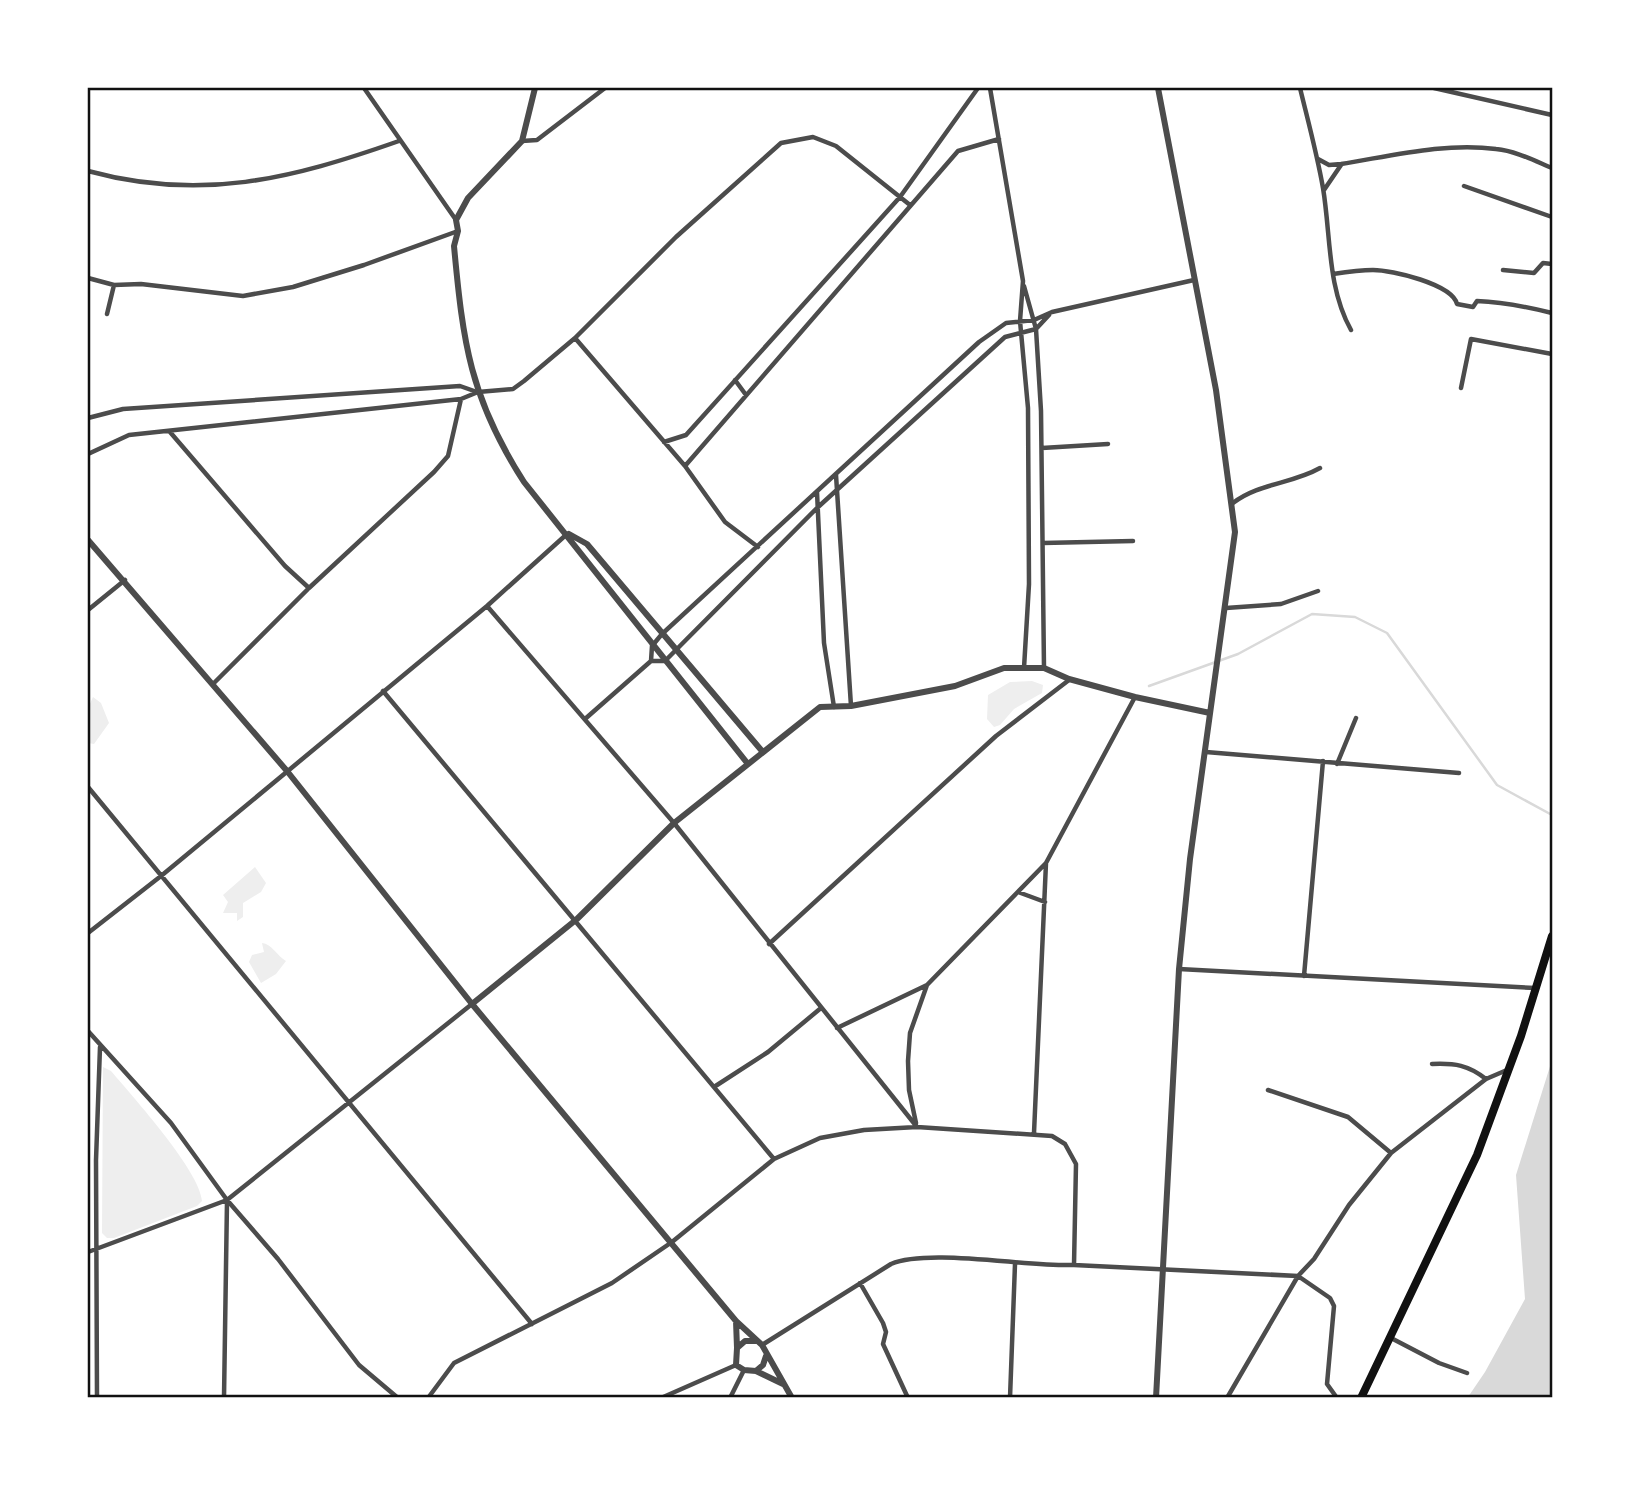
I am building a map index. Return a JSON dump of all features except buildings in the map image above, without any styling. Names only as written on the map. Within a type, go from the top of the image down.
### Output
[{"type":"highway","points":[[1361,1398],[1477,1156],[1510,1069],[1552,936]]},
{"type":"street","points":[[364,88],[398,141],[456,220],[458,231],[454,246],[466,356],[495,435],[512,464],[568,533],[579,554],[748,764]]},
{"type":"street","points":[[456,220],[468,198],[522,142],[535,88]]},
{"type":"street","points":[[522,142],[537,140],[605,88]]},
{"type":"street","points":[[664,442],[686,435],[900,197],[978,88]]},
{"type":"street","points":[[990,88],[1023,281],[1036,329],[1042,448],[1044,668]]},
{"type":"street","points":[[1156,1398],[1179,969],[1190,859],[1234,551],[1233,503],[1160,88]]},
{"type":"street","points":[[1300,88],[1323,190],[1340,310],[1351,330]]},
{"type":"street","points":[[1434,88],[1552,115]]},
{"type":"street","points":[[88,454],[129,435],[460,399],[478,392],[513,389],[575,338],[676,237],[781,143],[813,137],[836,146],[910,205]]},
{"type":"street","points":[[685,466],[958,151],[999,139]]},
{"type":"street","points":[[88,171],[117,179],[230,185],[274,180],[341,162],[398,141]]},
{"type":"street","points":[[1317,158],[1329,164],[1341,164],[1425,150],[1484,148],[1508,151],[1552,168]]},
{"type":"street","points":[[1323,190],[1341,164]]},
{"type":"street","points":[[1464,186],[1552,217]]},
{"type":"street","points":[[88,278],[114,285],[141,284],[243,296],[269,292],[364,265],[458,231]]},
{"type":"street","points":[[1503,270],[1534,273],[1543,263],[1552,264]]},
{"type":"street","points":[[1333,274],[1375,270],[1441,286],[1455,298],[1457,304],[1473,307],[1478,301],[1520,305],[1552,313]]},
{"type":"street","points":[[651,661],[652,646],[663,634],[979,342],[1006,323],[1034,320],[1052,312],[1194,280]]},
{"type":"street","points":[[1023,281],[1020,321],[1028,421],[1029,584],[1024,669]]},
{"type":"street","points":[[107,314],[114,285]]},
{"type":"street","points":[[585,719],[651,661],[665,661],[817,508],[837,493],[1005,337],[1036,329],[1052,312]]},
{"type":"street","points":[[575,338],[685,466],[725,522],[758,547]]},
{"type":"street","points":[[1461,388],[1471,339],[1552,355],[1552,347]]},
{"type":"street","points":[[735,380],[746,395]]},
{"type":"street","points":[[88,418],[123,409],[460,386],[478,392]]},
{"type":"street","points":[[213,684],[309,588],[389,517],[448,456],[460,399]]},
{"type":"street","points":[[169,432],[285,566],[309,588]]},
{"type":"street","points":[[1042,448],[1108,444]]},
{"type":"street","points":[[1233,503],[1248,491],[1306,476],[1320,468]]},
{"type":"street","points":[[836,474],[851,706]]},
{"type":"street","points":[[817,491],[824,643],[834,708]]},
{"type":"street","points":[[88,933],[161,876],[486,606],[568,533]]},
{"type":"street","points":[[568,533],[587,544],[762,751]]},
{"type":"street","points":[[88,540],[287,771],[472,1004],[673,1242],[736,1321],[759,1343],[792,1398]]},
{"type":"street","points":[[1043,543],[1133,541]]},
{"type":"street","points":[[88,610],[125,580]]},
{"type":"street","points":[[1226,608],[1281,604],[1318,591]]},
{"type":"street","points":[[486,606],[674,823],[917,1127]]},
{"type":"street","points":[[88,1252],[227,1200],[577,919],[674,823],[820,707],[851,706],[956,686],[1004,668],[1044,668],[1069,679],[1135,697],[1210,713]]},
{"type":"street","points":[[769,944],[996,736],[1069,679]]},
{"type":"street","points":[[383,691],[577,919],[774,1158]]},
{"type":"street","points":[[837,1028],[927,985],[1046,863],[1135,697]]},
{"type":"street","points":[[1337,764],[1356,718]]},
{"type":"street","points":[[1206,752],[1459,773]]},
{"type":"street","points":[[1304,976],[1322,761]]},
{"type":"street","points":[[88,786],[532,1324]]},
{"type":"street","points":[[1034,1133],[1046,863]]},
{"type":"street","points":[[1018,892],[1045,902]]},
{"type":"street","points":[[1179,969],[1535,988]]},
{"type":"street","points":[[917,1127],[909,1090],[908,1061],[910,1033],[927,985]]},
{"type":"street","points":[[714,1087],[768,1052],[821,1008]]},
{"type":"street","points":[[88,1031],[171,1123],[227,1200],[278,1259],[359,1365],[398,1398]]},
{"type":"street","points":[[97,1398],[97,1084],[100,1047]]},
{"type":"street","points":[[1432,1064],[1453,1063],[1471,1067],[1486,1079]]},
{"type":"street","points":[[1227,1398],[1298,1276],[1314,1259],[1349,1205],[1391,1153],[1486,1079],[1510,1069]]},
{"type":"street","points":[[1268,1090],[1348,1117],[1391,1153]]},
{"type":"street","points":[[428,1398],[454,1363],[612,1283],[673,1242],[774,1158],[820,1138],[839,1133],[917,1127],[1052,1136],[1065,1144],[1076,1164],[1074,1265]]},
{"type":"street","points":[[224,1398],[227,1200]]},
{"type":"street","points":[[737,1348],[745,1341],[759,1343],[891,1264],[913,1257],[1298,1276],[1330,1298],[1334,1306],[1327,1384],[1338,1398]]},
{"type":"street","points":[[1010,1398],[1015,1264]]},
{"type":"street","points":[[860,1283],[883,1323],[886,1332],[883,1345],[908,1398]]},
{"type":"street","points":[[736,1321],[736,1365]]},
{"type":"street","points":[[1390,1338],[1439,1363],[1467,1373]]},
{"type":"street","points":[[757,1371],[766,1356]]},
{"type":"street","points":[[736,1365],[744,1370],[757,1371],[787,1387]]},
{"type":"street","points":[[661,1398],[736,1365]]},
{"type":"street","points":[[730,1398],[744,1370]]},
{"type":"shaded area","points":[[1032,681],[1043,685],[1042,693],[1014,709],[1000,725],[994,727],[987,719],[988,695],[1010,682]]},
{"type":"shaded area","points":[[93,697],[101,703],[109,723],[94,744],[88,743],[88,708]]},
{"type":"shaded area","points":[[255,867],[266,883],[261,892],[243,903],[243,917],[237,921],[237,913],[223,913],[228,902],[223,895]]},
{"type":"shaded area","points":[[262,943],[286,961],[276,974],[261,983],[249,962],[252,955],[264,952]]},
{"type":"shaded area","points":[[1552,1060],[1552,1397],[1468,1397],[1485,1372],[1525,1299],[1516,1175]]},
{"type":"shaded area","points":[[103,1067],[111,1071],[178,1154],[190,1172],[202,1201],[197,1206],[114,1238],[107,1238],[102,1233]]},
{"type":"waterway","points":[[1149,686],[1238,654],[1312,614],[1355,617],[1387,633],[1497,785],[1552,815]]}]
